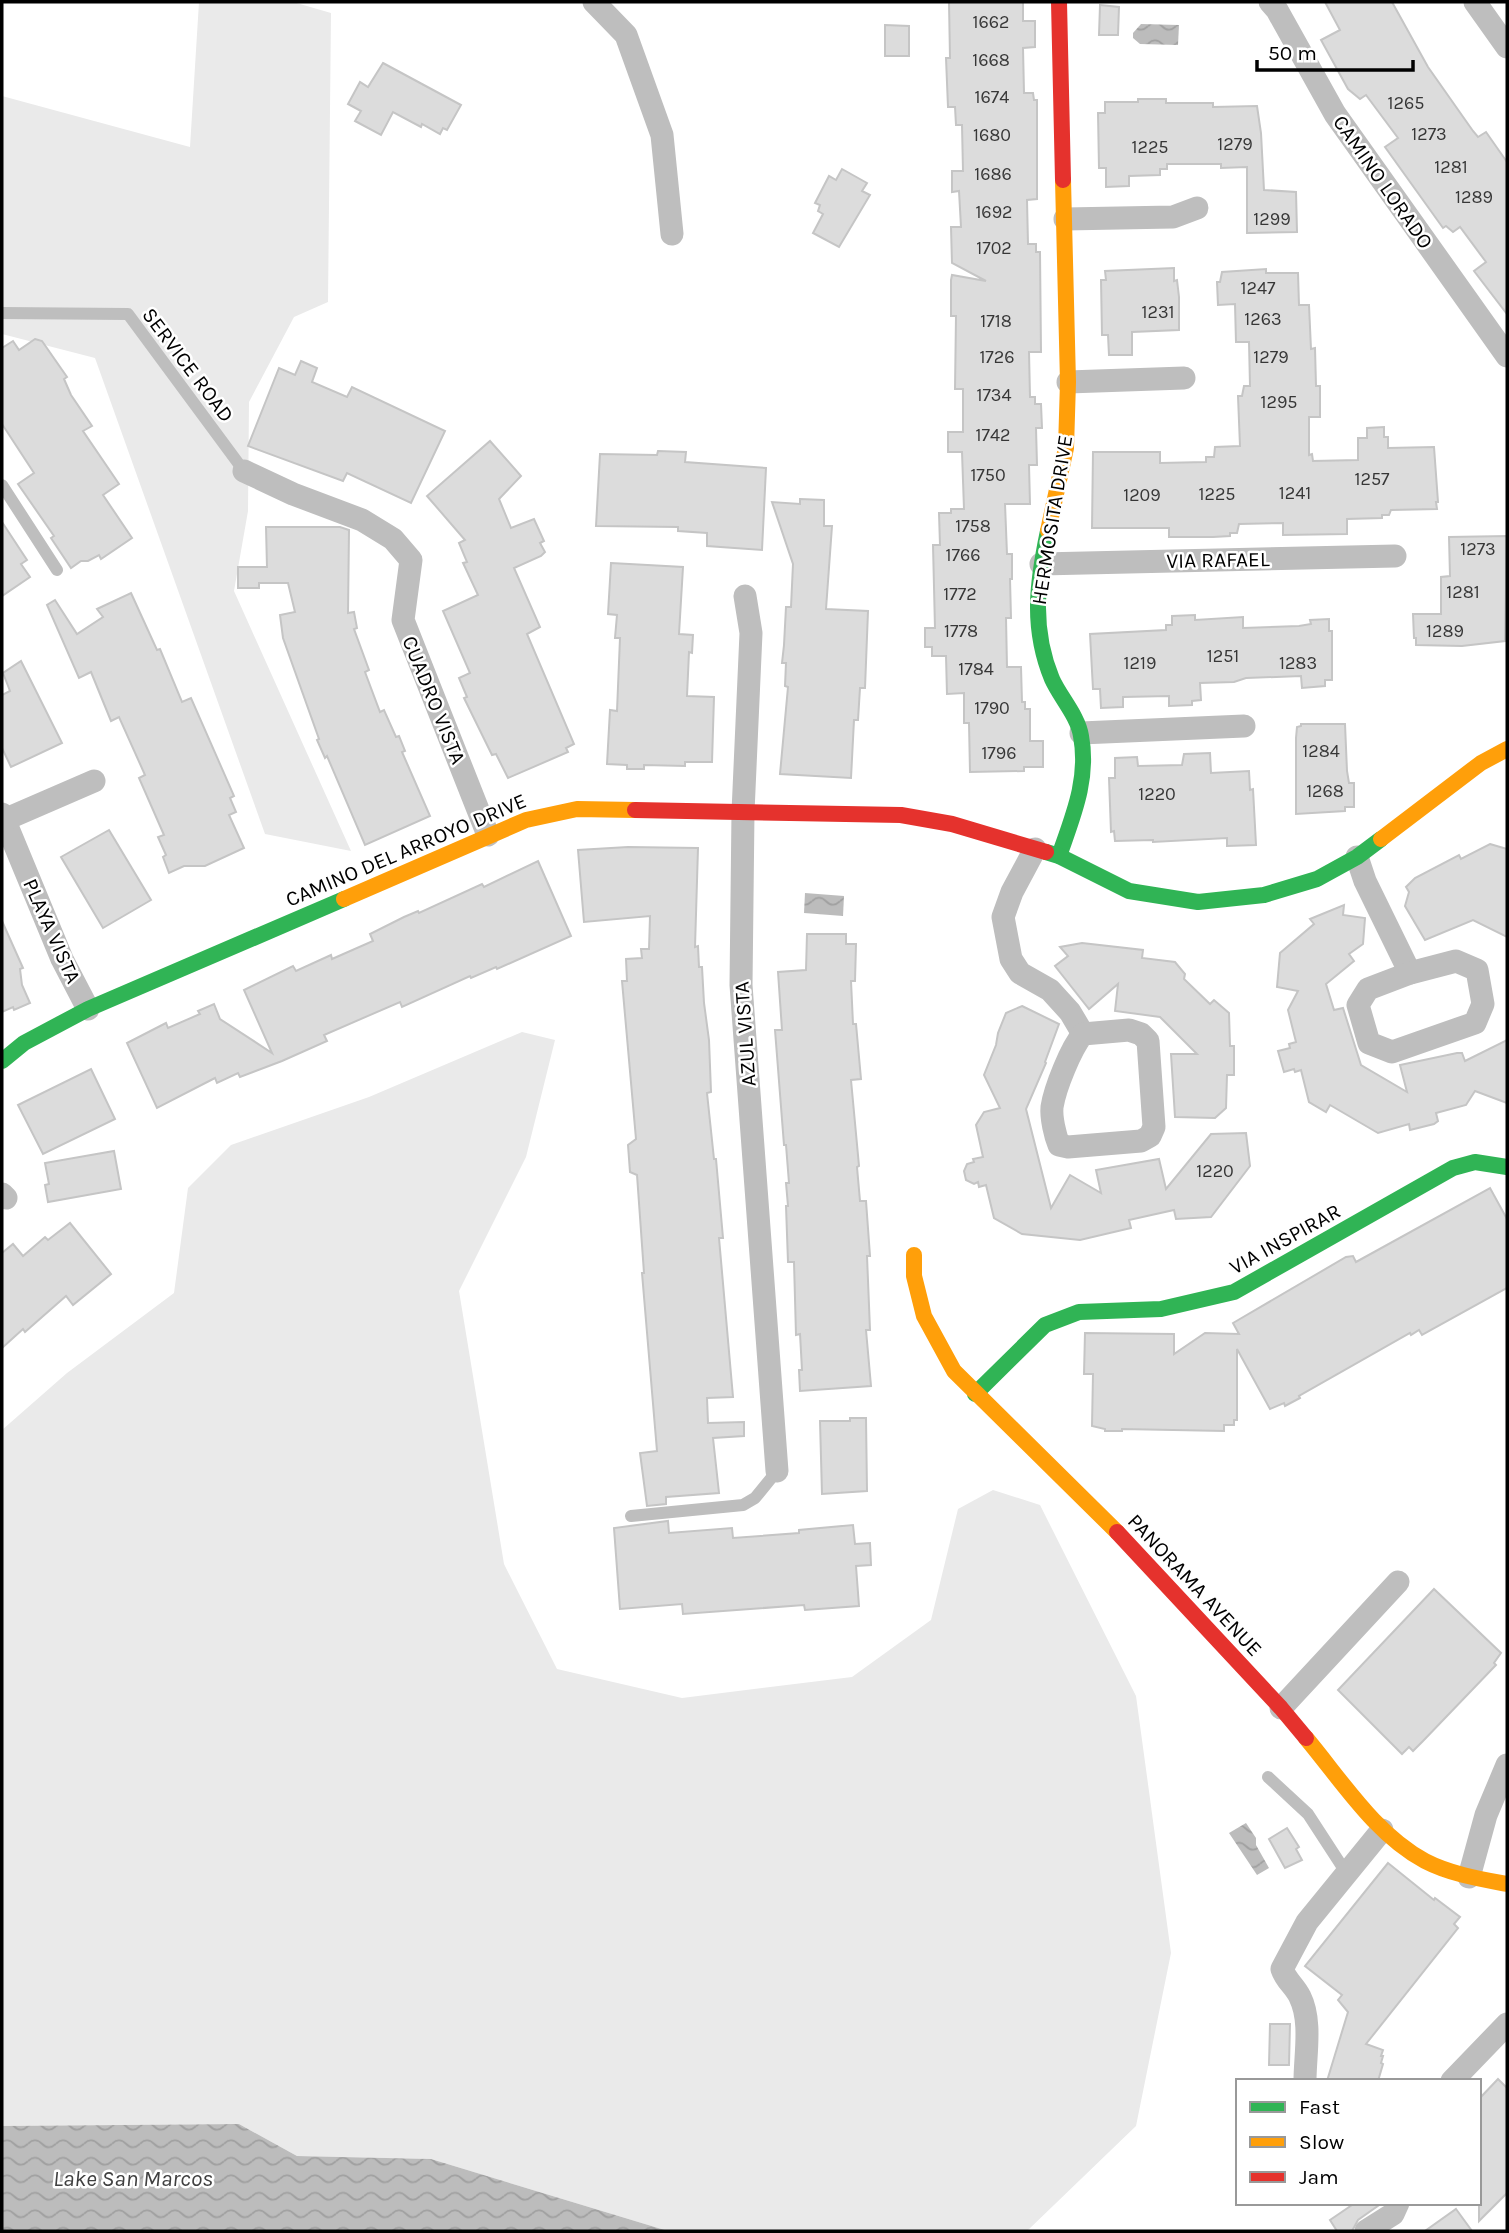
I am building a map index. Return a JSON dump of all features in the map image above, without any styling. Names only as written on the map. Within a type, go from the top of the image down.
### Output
[{"type":"street","points":[[594,2],[626,35],[662,135],[672,234]]},
{"type":"street","name":"HERMOSITA DRIVE","points":[[1059,2],[1068,382],[1066,447],[1041,564],[1036,608],[1041,644],[1052,679],[1081,733],[1084,767],[1080,797],[1059,856]]},
{"type":"street","name":"CAMINO LORADO","points":[[1270,2],[1335,114],[1507,356]]},
{"type":"street","points":[[1475,2],[1507,47]]},
{"type":"street","points":[[1065,219],[1173,217],[1197,208]]},
{"type":"street","points":[[1068,382],[1184,378]]},
{"type":"street","name":"CUADRO VISTA","points":[[244,471],[293,494],[362,520],[393,539],[411,560],[403,620],[488,835]]},
{"type":"street","name":"VIA RAFAEL","points":[[1041,564],[1395,556]]},
{"type":"street","name":"AZUL VISTA","points":[[745,596],[751,633],[741,985],[777,1471]]},
{"type":"street","points":[[1081,733],[1244,726]]},
{"type":"street","points":[[1083,1034],[1070,1012],[1050,990],[1020,972],[1011,959],[1003,917],[1012,892],[1035,849],[1059,856],[1129,891],[1198,902],[1277,893],[1317,879],[1357,857],[1470,770],[1507,749]]},
{"type":"street","points":[[3,817],[94,781]]},
{"type":"street","name":"CAMINO DEL ARROYO DRIVE","points":[[2,1061],[24,1043],[88,1009],[488,835],[526,820],[577,809],[901,815],[952,824],[1035,849]]},
{"type":"street","name":"PLAYA VISTA","points":[[3,817],[62,959],[88,1009]]},
{"type":"street","points":[[1357,857],[1365,881],[1410,973]]},
{"type":"street","points":[[1457,961],[1477,971],[1483,1004],[1475,1023],[1392,1052],[1369,1043],[1358,1005],[1368,989],[1410,973],[1457,961]]},
{"type":"street","points":[[1129,1030],[1141,1034],[1148,1041],[1154,1126],[1150,1136],[1141,1141],[1068,1147],[1059,1145],[1052,1108],[1074,1045],[1083,1034],[1129,1030]]},
{"type":"street","name":"VIA INSPIRAR","points":[[975,1394],[1045,1325],[1079,1312],[1161,1309],[1234,1292],[1453,1168],[1475,1162],[1507,1167]]},
{"type":"street","name":"PANORAMA AVENUE","points":[[914,1255],[914,1276],[924,1316],[954,1371],[1134,1549],[1281,1709],[1382,1830],[1425,1861],[1469,1877],[1507,1884]]},
{"type":"street","points":[[1281,1709],[1398,1582]]},
{"type":"street","points":[[1469,1877],[1486,1815],[1507,1765]]},
{"type":"street","points":[[1305,2079],[1306,2015],[1300,1995],[1286,1981],[1282,1969],[1307,1922],[1382,1830]]},
{"type":"street","points":[[1454,2079],[1507,2024]]},
{"type":"street","points":[[1366,2231],[1393,2214],[1397,2205]]},
{"type":"lane","name":"SERVICE ROAD","points":[[2,313],[128,314],[244,471]]},
{"type":"lane","points":[[2,485],[57,570]]},
{"type":"lane","points":[[631,1516],[743,1505],[755,1498],[777,1471]]},
{"type":"lane","points":[[1268,1777],[1308,1814],[1347,1874]]},
{"type":"shaded area","points":[[199,2],[293,2],[331,13],[328,302],[294,317],[249,402],[248,511],[234,591],[351,851],[265,834],[95,358],[2,334],[2,96],[190,147]]},
{"type":"shaded area","points":[[522,1032],[555,1040],[526,1157],[459,1291],[504,1564],[557,1669],[682,1698],[852,1677],[931,1620],[958,1509],[993,1490],[1040,1505],[1136,1696],[1171,1953],[1136,2126],[1027,2231],[668,2231],[431,2159],[297,2156],[239,2124],[2,2126],[2,1430],[67,1373],[174,1293],[188,1188],[231,1145],[369,1097]]},
{"type":"water","points":[[1141,24],[1179,25],[1178,45],[1140,44],[1133,38],[1133,33]]},
{"type":"water","points":[[805,893],[844,896],[843,916],[804,913]]},
{"type":"water","points":[[1246,1823],[1269,1868],[1257,1875],[1229,1833]]},
{"type":"water","name":"Lake San Marcos","points":[[239,2124],[297,2156],[431,2159],[668,2231],[2,2231],[2,2126]]},
{"type":"building","points":[[949,2],[1023,2],[1023,21],[1035,21],[1035,47],[1023,48],[1024,93],[1033,93],[1034,100],[1037,100],[1037,199],[1027,200],[1028,244],[1036,244],[1036,252],[1040,252],[1041,352],[1029,352],[1030,397],[1035,397],[1035,404],[1041,404],[1042,428],[1036,428],[1037,465],[1029,465],[1030,504],[1005,504],[1007,554],[1012,554],[1011,618],[1006,618],[1007,667],[1021,667],[1022,702],[1025,702],[1025,709],[1030,709],[1030,741],[1043,741],[1043,767],[1024,767],[1024,771],[970,772],[969,723],[964,723],[964,693],[947,694],[946,656],[932,656],[932,647],[925,647],[925,628],[935,628],[933,545],[940,545],[939,513],[964,509],[962,452],[948,452],[948,432],[963,432],[963,389],[955,389],[956,316],[951,316],[951,280],[952,275],[986,281],[952,263],[951,227],[961,227],[959,191],[952,192],[952,171],[963,171],[962,125],[956,125],[955,107],[948,107],[946,58],[950,58]]},
{"type":"building","points":[[1325,2],[1392,2],[1428,67],[1473,131],[1478,137],[1486,132],[1507,162],[1507,314],[1474,271],[1486,262],[1460,227],[1453,232],[1446,226],[1443,228],[1385,147],[1398,138],[1366,95],[1360,99],[1348,89],[1321,40],[1340,30]]},
{"type":"building","points":[[1100,5],[1119,7],[1118,35],[1099,35]]},
{"type":"building","points":[[885,25],[909,26],[909,56],[885,56]]},
{"type":"building","points":[[383,63],[461,105],[447,130],[443,128],[440,134],[393,112],[381,135],[355,121],[361,111],[348,104],[360,82],[368,87]]},
{"type":"building","points":[[1138,99],[1166,99],[1166,103],[1213,103],[1213,107],[1257,106],[1264,190],[1296,192],[1297,232],[1247,233],[1247,167],[1167,164],[1167,169],[1160,169],[1160,175],[1129,176],[1129,186],[1106,187],[1106,168],[1099,168],[1098,113],[1105,113],[1105,102],[1138,102]]},
{"type":"building","points":[[842,169],[867,183],[862,191],[870,195],[839,247],[813,233],[823,214],[818,211],[820,205],[815,203],[829,176],[836,180]]},
{"type":"building","points":[[1174,268],[1174,281],[1177,280],[1179,297],[1179,330],[1132,332],[1132,355],[1109,355],[1108,335],[1102,335],[1101,280],[1106,280],[1105,271]]},
{"type":"building","points":[[1266,269],[1266,273],[1298,273],[1299,305],[1309,305],[1311,349],[1315,348],[1316,386],[1320,386],[1320,417],[1309,417],[1309,455],[1312,454],[1313,461],[1358,460],[1358,438],[1367,438],[1367,428],[1384,427],[1388,448],[1434,447],[1437,509],[1391,510],[1389,515],[1382,515],[1382,518],[1347,519],[1347,534],[1283,535],[1283,523],[1239,524],[1237,533],[1213,537],[1169,537],[1169,528],[1092,528],[1093,452],[1160,452],[1160,463],[1206,462],[1206,457],[1214,457],[1215,447],[1240,446],[1238,396],[1242,396],[1244,386],[1250,386],[1249,342],[1236,342],[1235,304],[1218,305],[1217,282],[1220,282],[1222,272]]},
{"type":"building","points":[[35,339],[42,341],[67,377],[64,379],[71,395],[92,426],[83,431],[119,484],[103,495],[132,538],[101,559],[99,555],[88,561],[81,561],[71,568],[51,538],[54,536],[18,484],[34,473],[2,424],[2,348],[13,341],[19,350]]},
{"type":"building","points":[[301,361],[317,368],[312,382],[347,397],[352,387],[445,431],[411,503],[347,473],[343,481],[248,446],[279,368],[295,375]]},
{"type":"building","points":[[490,441],[521,476],[499,499],[511,528],[534,519],[544,541],[540,543],[545,552],[541,556],[514,568],[540,627],[527,634],[574,744],[566,748],[568,752],[508,778],[496,754],[492,755],[464,698],[467,697],[459,678],[470,673],[443,611],[478,595],[463,563],[467,562],[459,543],[465,540],[427,496]]},
{"type":"building","points":[[658,451],[686,452],[685,462],[766,468],[762,550],[707,546],[707,533],[678,531],[678,527],[596,526],[600,454],[657,455]]},
{"type":"building","points":[[800,499],[824,500],[824,526],[832,526],[826,609],[868,611],[865,688],[860,688],[858,720],[854,720],[851,778],[780,774],[788,687],[785,686],[786,663],[782,663],[786,607],[791,607],[793,564],[772,502],[800,504]]},
{"type":"building","points":[[2,522],[27,560],[21,564],[30,577],[2,596]]},
{"type":"building","points":[[266,527],[340,527],[349,530],[348,613],[354,612],[357,628],[354,629],[369,670],[365,672],[380,712],[384,710],[396,737],[399,736],[405,751],[402,752],[430,816],[365,845],[327,756],[325,758],[317,740],[319,739],[283,638],[280,615],[295,612],[288,583],[259,583],[259,588],[238,588],[238,567],[267,567]]},
{"type":"building","points":[[1507,536],[1505,641],[1462,646],[1416,645],[1413,614],[1441,614],[1441,577],[1450,576],[1449,537]]},
{"type":"building","points":[[611,563],[683,567],[679,634],[693,635],[692,653],[689,652],[687,696],[714,697],[712,762],[685,762],[685,766],[644,765],[644,769],[627,769],[627,765],[607,764],[610,710],[617,711],[620,638],[615,638],[617,615],[608,614]]},
{"type":"building","points":[[131,593],[157,650],[160,649],[182,702],[191,698],[234,796],[230,798],[236,812],[229,815],[244,848],[205,866],[184,866],[169,873],[163,857],[166,855],[158,837],[164,835],[139,778],[145,775],[119,717],[111,721],[91,672],[79,678],[47,605],[55,600],[77,634],[103,617],[97,609]]},
{"type":"building","points":[[1195,615],[1195,620],[1243,617],[1243,628],[1299,626],[1311,624],[1310,620],[1329,619],[1329,631],[1332,631],[1332,680],[1325,680],[1325,686],[1302,688],[1301,676],[1200,683],[1201,700],[1192,701],[1192,705],[1169,706],[1169,696],[1123,697],[1123,707],[1101,708],[1100,689],[1093,689],[1090,634],[1166,630],[1166,625],[1172,625],[1172,616]]},
{"type":"building","points":[[21,661],[62,743],[11,767],[2,748],[2,695],[10,691],[3,673]]},
{"type":"building","points":[[1301,724],[1345,724],[1347,771],[1349,783],[1354,783],[1354,807],[1345,807],[1345,811],[1296,814],[1296,738],[1297,727]]},
{"type":"building","points":[[1210,753],[1211,773],[1249,771],[1250,790],[1253,789],[1256,845],[1227,846],[1227,838],[1115,841],[1114,831],[1111,832],[1109,778],[1115,778],[1115,758],[1137,757],[1138,766],[1182,765],[1184,754]]},
{"type":"building","points":[[109,830],[151,900],[103,928],[61,857]]},
{"type":"building","points":[[1490,844],[1507,849],[1507,937],[1473,920],[1425,940],[1405,906],[1409,892],[1406,887],[1415,878],[1459,855],[1461,859]]},
{"type":"building","points":[[628,847],[698,848],[695,947],[698,946],[699,967],[702,967],[709,1040],[711,1092],[707,1093],[723,1238],[719,1238],[733,1397],[707,1398],[708,1423],[744,1422],[744,1436],[713,1438],[719,1493],[666,1497],[666,1504],[647,1506],[640,1453],[657,1451],[637,1175],[630,1172],[628,1145],[636,1139],[622,981],[627,981],[626,959],[642,958],[641,949],[649,949],[650,916],[584,922],[578,850]]},
{"type":"building","points":[[538,861],[571,936],[497,969],[496,967],[471,978],[470,976],[402,1007],[400,1002],[324,1035],[327,1041],[282,1061],[240,1077],[238,1073],[217,1083],[215,1078],[157,1108],[127,1043],[166,1023],[168,1028],[200,1014],[198,1011],[214,1004],[220,1019],[272,1053],[244,990],[293,966],[296,971],[331,955],[332,959],[373,941],[370,934],[404,917],[418,911],[419,913],[482,884],[484,887]]},
{"type":"building","points":[[1344,905],[1343,915],[1365,918],[1363,944],[1349,954],[1354,961],[1326,984],[1334,1010],[1343,1008],[1361,1065],[1407,1092],[1400,1065],[1457,1053],[1462,1053],[1465,1061],[1507,1040],[1507,1103],[1475,1091],[1466,1105],[1436,1113],[1438,1121],[1434,1124],[1410,1130],[1409,1124],[1378,1133],[1330,1105],[1326,1112],[1309,1102],[1301,1070],[1284,1072],[1278,1051],[1290,1048],[1289,1044],[1296,1042],[1288,1010],[1298,991],[1277,987],[1280,953],[1314,924],[1310,919]]},
{"type":"building","points":[[2,921],[23,968],[20,969],[22,985],[30,1003],[2,1012]]},
{"type":"building","points":[[807,934],[846,934],[846,944],[856,944],[855,981],[851,981],[853,1024],[856,1024],[861,1079],[851,1080],[860,1201],[866,1201],[870,1256],[867,1256],[870,1330],[866,1330],[871,1386],[800,1391],[800,1334],[796,1335],[794,1262],[788,1262],[786,1183],[789,1183],[775,1030],[782,1030],[778,972],[806,970]]},
{"type":"building","points":[[1082,943],[1143,950],[1142,958],[1175,962],[1185,974],[1184,979],[1210,1004],[1214,1000],[1229,1013],[1230,1046],[1234,1046],[1234,1075],[1227,1075],[1226,1108],[1215,1118],[1175,1117],[1171,1054],[1197,1054],[1160,1017],[1115,1011],[1118,984],[1089,1009],[1055,966],[1068,956],[1060,947]]},
{"type":"building","points":[[1022,1006],[1059,1024],[1026,1109],[1051,1208],[1070,1175],[1101,1193],[1096,1170],[1159,1159],[1166,1189],[1211,1134],[1246,1133],[1250,1166],[1211,1217],[1176,1219],[1174,1210],[1129,1220],[1131,1228],[1080,1240],[1022,1234],[994,1218],[986,1185],[979,1187],[978,1182],[974,1184],[966,1180],[964,1171],[967,1164],[974,1162],[973,1159],[983,1157],[976,1125],[984,1112],[1000,1108],[984,1075],[998,1033],[1006,1013]]},
{"type":"building","points":[[91,1069],[115,1119],[43,1154],[18,1105]]},
{"type":"building","points":[[114,1151],[121,1189],[48,1202],[45,1185],[49,1184],[45,1163]]},
{"type":"building","points":[[1490,1188],[1507,1219],[1507,1288],[1422,1335],[1419,1330],[1411,1335],[1410,1333],[1285,1406],[1284,1403],[1270,1409],[1237,1349],[1237,1420],[1234,1420],[1234,1425],[1224,1425],[1224,1431],[1105,1431],[1092,1426],[1093,1374],[1084,1374],[1085,1333],[1174,1334],[1174,1354],[1205,1333],[1239,1334],[1233,1323],[1346,1257],[1353,1256],[1356,1262]]},
{"type":"building","points":[[70,1223],[111,1274],[73,1305],[66,1296],[2,1348],[2,1253],[13,1244],[23,1256],[45,1237],[48,1240]]},
{"type":"building","points":[[850,1418],[866,1418],[867,1491],[822,1494],[820,1421],[850,1421]]},
{"type":"building","points":[[668,1521],[669,1533],[732,1528],[733,1538],[799,1533],[799,1530],[853,1525],[855,1544],[870,1543],[871,1565],[856,1566],[859,1606],[805,1610],[804,1605],[683,1614],[682,1604],[620,1609],[614,1528]]},
{"type":"building","points":[[1434,1589],[1501,1653],[1494,1663],[1496,1665],[1423,1741],[1413,1751],[1409,1747],[1402,1754],[1338,1690]]},
{"type":"building","points":[[1287,1828],[1299,1847],[1296,1849],[1302,1860],[1285,1868],[1269,1839]]},
{"type":"building","points":[[1388,1863],[1460,1917],[1454,1924],[1458,1928],[1366,2044],[1383,2050],[1383,2064],[1379,2079],[1328,2079],[1348,2012],[1338,2000],[1342,1995],[1305,1966]]},
{"type":"building","points":[[1270,2024],[1290,2024],[1289,2065],[1269,2065]]},
{"type":"building","points":[[1498,2079],[1507,2088],[1507,2193],[1479,2221],[1481,2205],[1481,2097]]},
{"type":"building","points":[[1352,2205],[1379,2205],[1358,2220],[1352,2231],[1337,2231],[1330,2220]]},
{"type":"building","points":[[1456,2209],[1472,2231],[1425,2231]]},
{"type":"traffic: fast","points":[[1048,531],[1039,587],[1041,642],[1052,679],[1079,729],[1083,752],[1078,797],[1059,856]]},
{"type":"traffic: fast","points":[[1046,852],[1129,891],[1198,902],[1264,895],[1317,879],[1357,857],[1381,839]]},
{"type":"traffic: fast","points":[[2,1061],[24,1043],[88,1009],[344,899]]},
{"type":"traffic: fast","points":[[975,1394],[1045,1325],[1079,1312],[1161,1309],[1234,1292],[1453,1168],[1475,1162],[1507,1167]]},
{"type":"traffic: slow","points":[[1048,531],[1066,448],[1068,382],[1063,180]]},
{"type":"traffic: slow","points":[[1381,839],[1481,763],[1507,749]]},
{"type":"traffic: slow","points":[[344,899],[526,820],[577,809],[635,810]]},
{"type":"traffic: slow","points":[[914,1255],[914,1276],[924,1316],[954,1371],[1117,1532]]},
{"type":"traffic: slow","points":[[1306,1738],[1375,1822],[1407,1850],[1425,1861],[1465,1876],[1507,1884]]},
{"type":"traffic: jam","points":[[1059,2],[1063,180]]},
{"type":"traffic: jam","points":[[635,810],[901,815],[952,824],[1046,852]]},
{"type":"traffic: jam","points":[[1117,1532],[1306,1738]]}]
